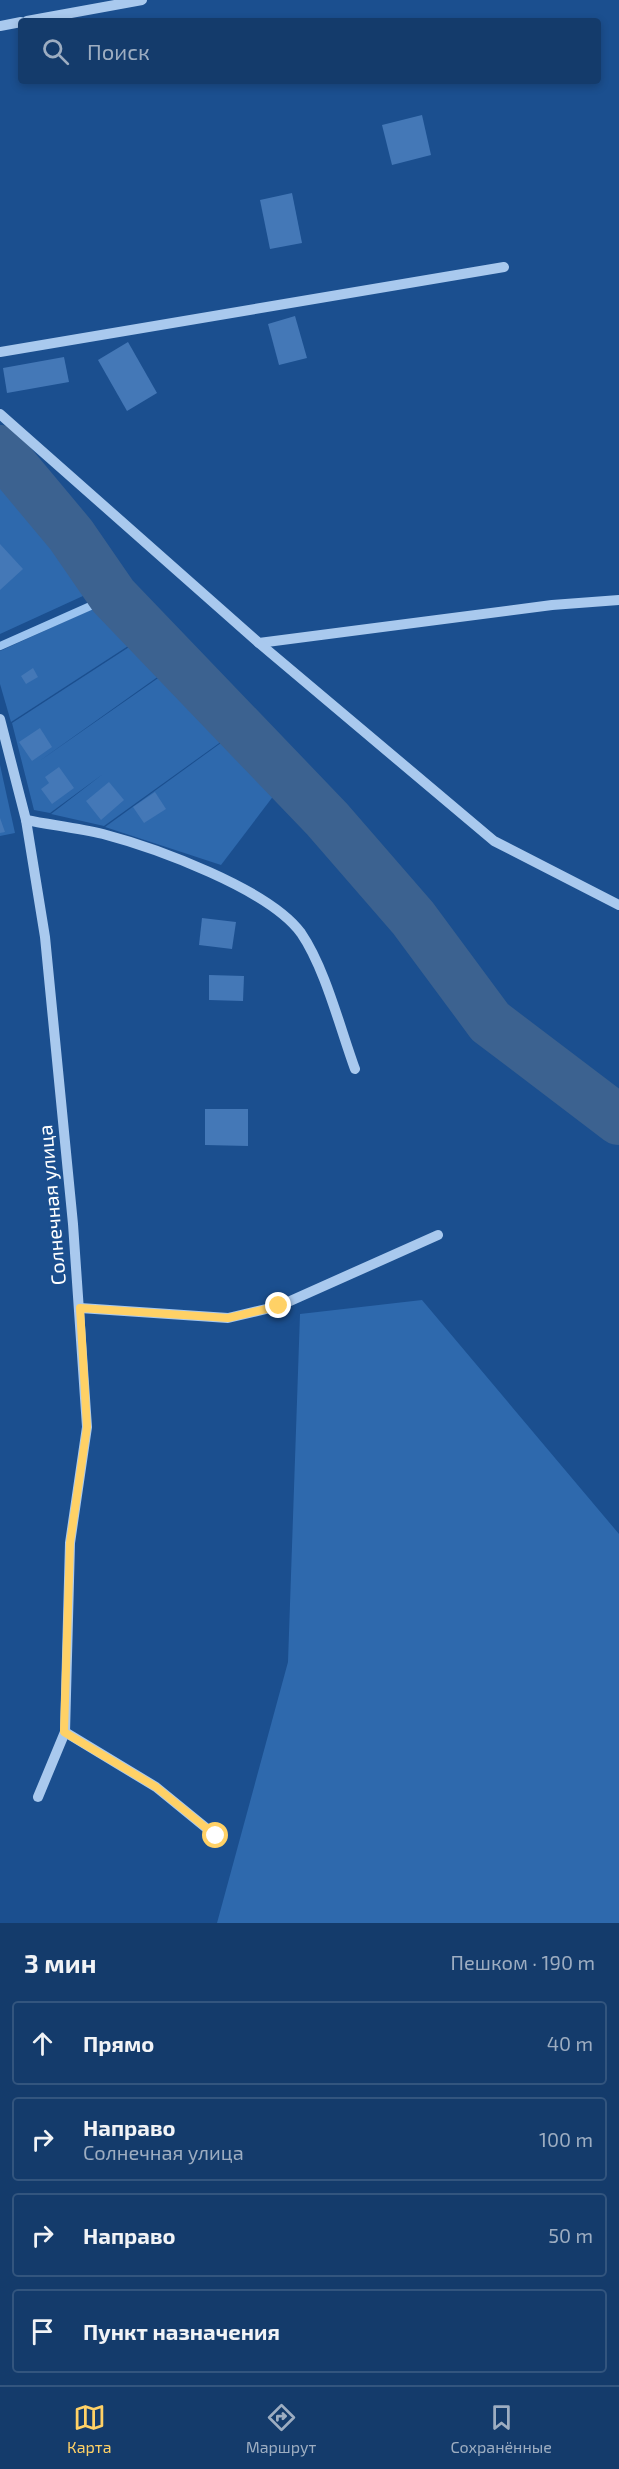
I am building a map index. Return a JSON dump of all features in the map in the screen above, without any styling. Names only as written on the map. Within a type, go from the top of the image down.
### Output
[{"type":"street","points":[[43,18],[142,0]]},
{"type":"street","points":[[0,26],[18,23]]},
{"type":"street","points":[[0,352],[504,267]]},
{"type":"street","points":[[0,414],[260,643],[494,841],[619,905]]},
{"type":"street","points":[[260,643],[552,605],[619,600]]},
{"type":"street","name":"Солнечная улица","points":[[0,719],[26,820],[45,937],[80,1308],[87,1427],[70,1543],[64,1732],[38,1797]]},
{"type":"street","points":[[26,820],[102,834],[182,861],[236,884],[270,905],[300,932],[319,969],[355,1069]]},
{"type":"street","points":[[80,1308],[228,1318],[279,1306],[438,1235]]},
{"type":"street","points":[[64,1732],[156,1787],[216,1836]]},
{"type":"shaded area","points":[[0,467],[96,590],[0,634]]},
{"type":"shaded area","points":[[110,601],[142,637],[11,722],[0,684],[0,651]]},
{"type":"shaded area","points":[[143,638],[173,666],[38,762],[174,667],[236,731],[104,826],[51,814],[103,774],[50,813],[34,810],[12,723]]},
{"type":"shaded area","points":[[236,732],[284,782],[221,865],[105,827]]},
{"type":"shaded area","points":[[0,765],[15,833],[0,836]]},
{"type":"shaded area","points":[[422,1300],[619,1534],[619,1923],[217,1923],[288,1662],[300,1314]]},
{"type":"building","points":[[422,115],[431,155],[392,165],[382,125]]},
{"type":"building","points":[[292,193],[302,243],[270,249],[260,200]]},
{"type":"building","points":[[295,316],[307,358],[279,365],[268,324]]},
{"type":"building","points":[[128,342],[157,393],[127,411],[98,360]]},
{"type":"building","points":[[64,357],[69,382],[7,393],[3,368]]},
{"type":"building","points":[[0,544],[23,569],[0,590]]},
{"type":"building","points":[[33,668],[38,677],[26,684],[21,676]]},
{"type":"building","points":[[40,728],[52,747],[32,761],[19,742]]},
{"type":"building","points":[[59,767],[74,788],[52,804],[41,789],[49,783],[45,777]]},
{"type":"building","points":[[109,782],[124,800],[101,820],[86,801]]},
{"type":"building","points":[[155,792],[166,809],[144,823],[133,807]]},
{"type":"building","points":[[0,818],[5,832],[0,833]]},
{"type":"building","points":[[202,918],[236,922],[232,949],[199,945]]},
{"type":"building","points":[[209,975],[244,976],[243,1001],[209,1000]]},
{"type":"building","points":[[205,1109],[248,1109],[248,1146],[205,1145]]},
{"type":"waterway","points":[[0,450],[71,535],[113,596],[327,819],[413,918],[490,1022],[619,1120]]},
{"type":"waterway","points":[[0,646],[113,596]]},
{"type":"route","points":[[216,1836],[156,1787],[64,1732],[70,1543],[87,1427],[80,1308],[228,1318],[279,1306]]}]
